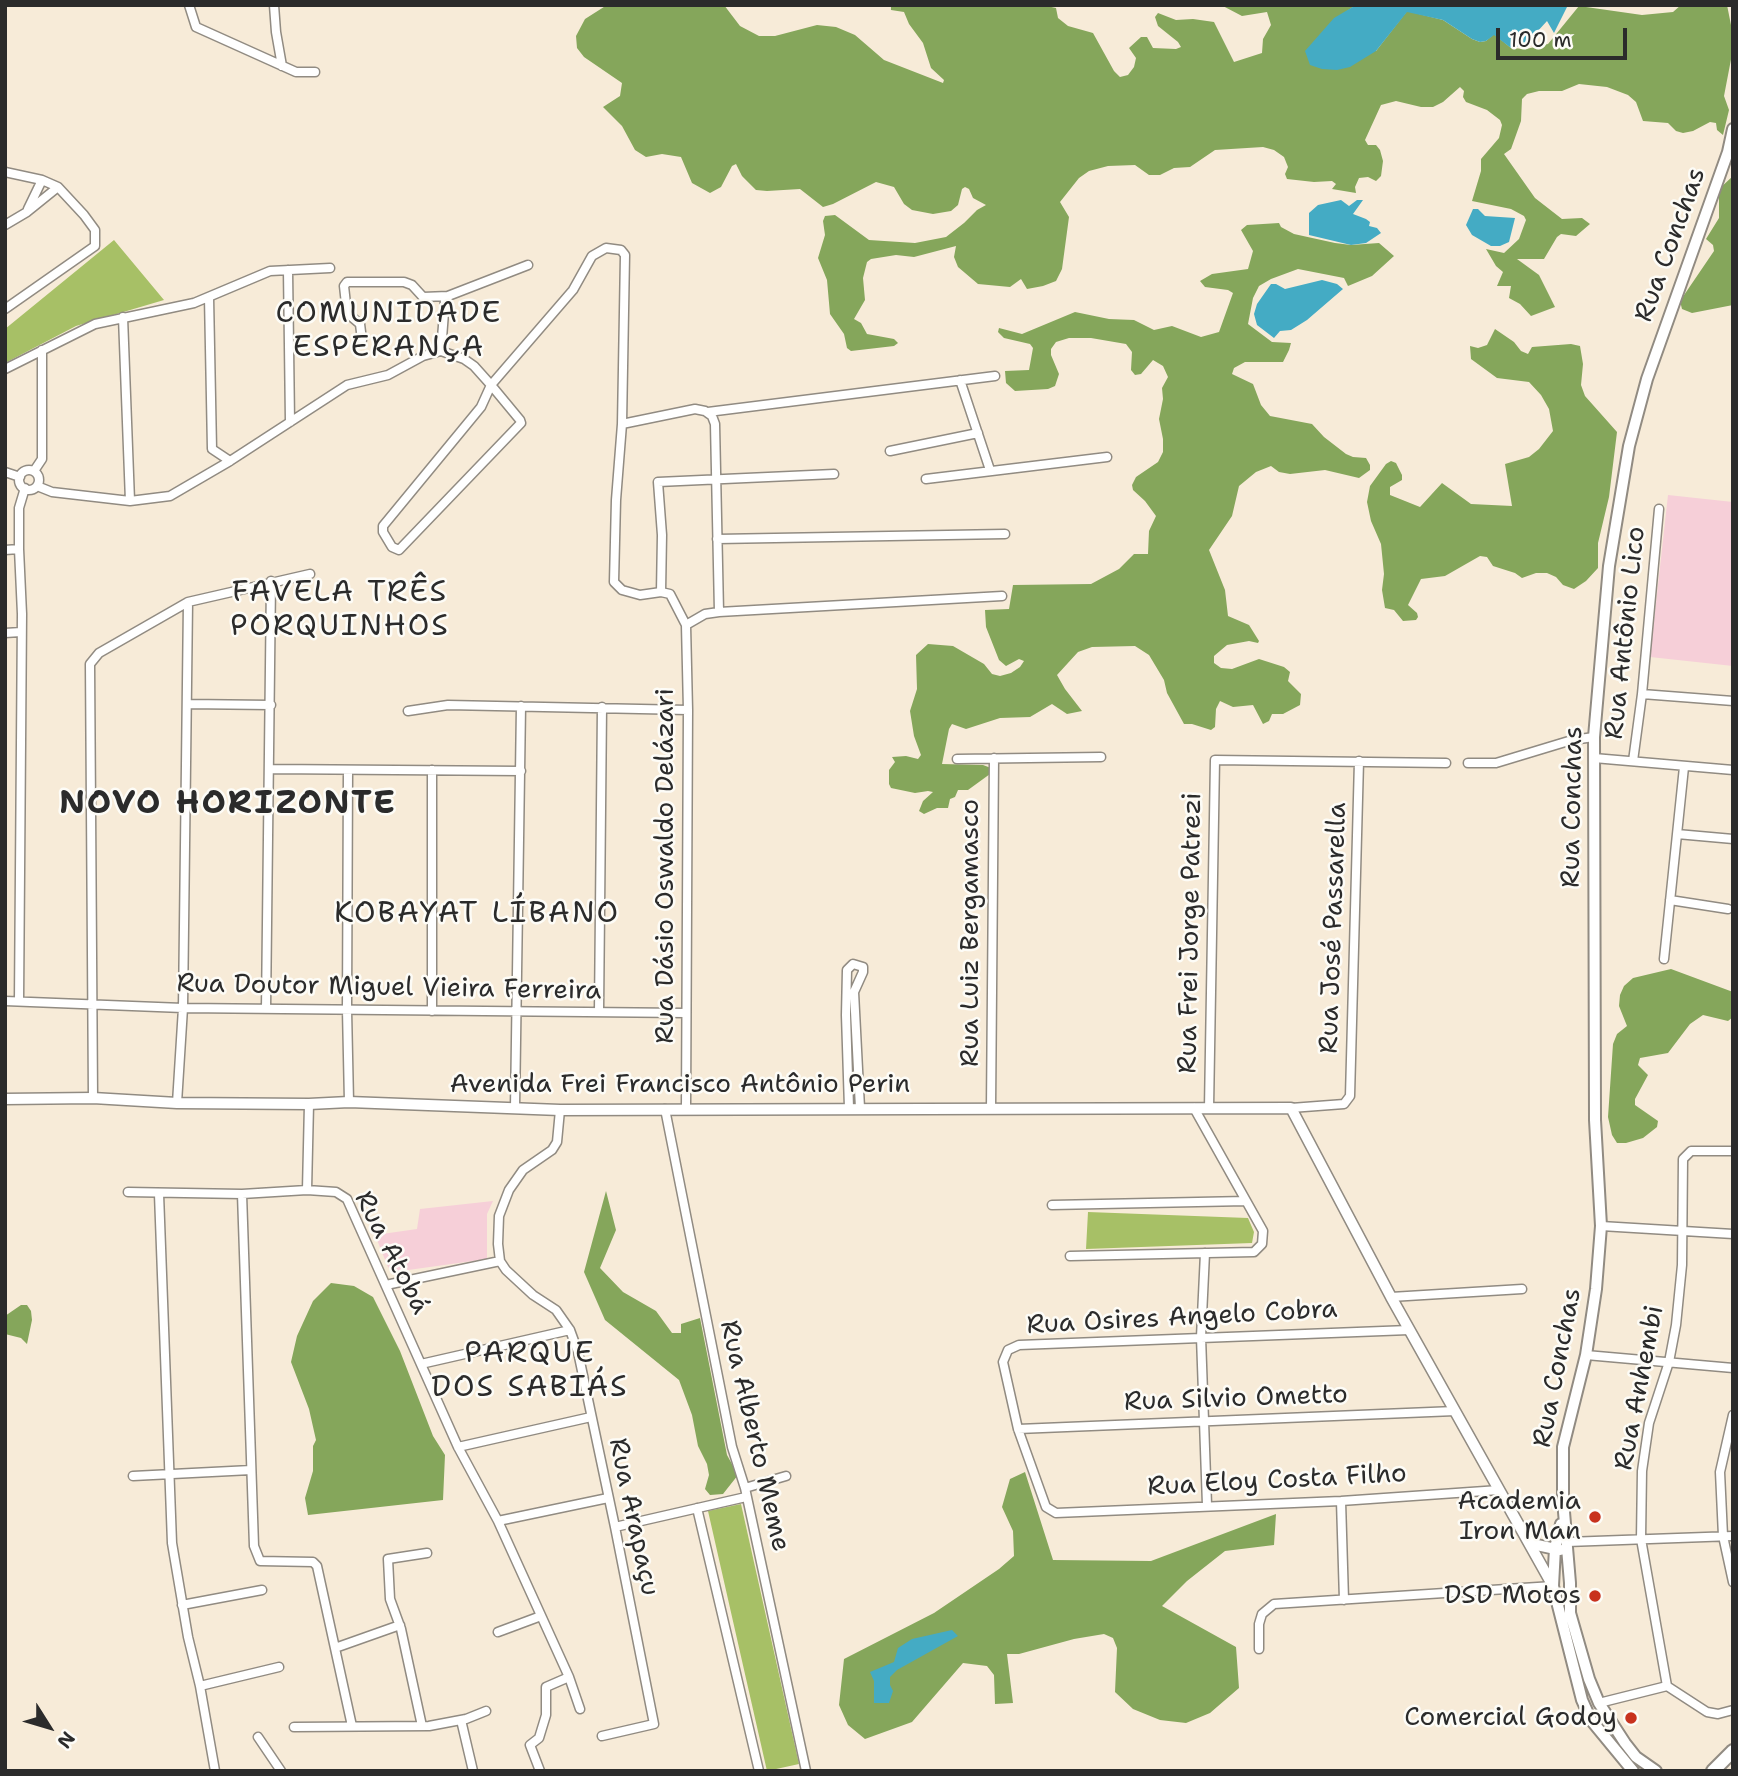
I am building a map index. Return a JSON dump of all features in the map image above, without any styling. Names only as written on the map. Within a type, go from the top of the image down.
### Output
[{"type":"main road","name":"Rua Conchas","points":[[1656,1771],[1636,1757],[1599,1703],[1589,1679],[1570,1613],[1563,1500],[1563,1447],[1586,1355],[1596,1289],[1601,1226],[1595,1120],[1594,737],[1609,566],[1629,446],[1647,379],[1728,152],[1733,129]]},
{"type":"main road","name":"Rua Conchas","points":[[1563,1500],[1555,1548],[1553,1586],[1591,1720],[1633,1771]]},
{"type":"main road","points":[[1530,1541],[1562,1550],[1568,1556]]},
{"type":"main road","points":[[1553,1586],[1570,1583]]},
{"type":"main road","points":[[1713,1771],[1733,1751]]},
{"type":"main road","points":[[1726,1771],[1733,1759]]},
{"type":"street","points":[[189,5],[196,27],[296,72],[315,72]]},
{"type":"street","points":[[274,5],[282,66]]},
{"type":"street","points":[[5,172],[42,180],[58,187],[94,230],[95,246],[5,309]]},
{"type":"street","points":[[27,212],[42,180]]},
{"type":"street","points":[[5,225],[27,212],[58,187]]},
{"type":"street","points":[[37,486],[39,476],[34,471],[27,470],[20,477],[20,483],[25,488],[37,486],[52,492],[130,501],[170,496],[230,461],[347,385],[388,375],[422,356],[440,351],[464,359],[491,385],[520,419],[520,426],[404,547],[396,550],[383,532],[383,526],[481,407],[491,385],[573,290],[593,256],[606,248],[616,248],[625,255],[622,424],[616,500],[614,582],[622,590],[640,595],[662,592],[670,594],[686,625],[705,614],[719,612],[1002,596]]},
{"type":"street","points":[[362,341],[360,324],[346,313],[344,286],[347,282],[404,282],[412,285],[423,297],[448,296],[528,265]]},
{"type":"street","points":[[5,369],[95,324],[194,303],[270,271],[330,268]]},
{"type":"street","points":[[288,270],[290,422]]},
{"type":"street","points":[[440,351],[445,300],[448,296]]},
{"type":"street","points":[[209,297],[212,449],[230,461]]},
{"type":"street","points":[[123,317],[130,501]]},
{"type":"street","points":[[34,471],[42,458],[42,350]]},
{"type":"street","points":[[622,424],[695,409],[708,412],[995,376]]},
{"type":"street","points":[[960,380],[990,470]]},
{"type":"street","points":[[708,412],[715,424],[719,612]]},
{"type":"street","points":[[890,451],[978,433]]},
{"type":"street","points":[[926,479],[1107,457]]},
{"type":"street","points":[[5,472],[20,477]]},
{"type":"street","points":[[662,592],[658,482],[834,474]]},
{"type":"street","points":[[19,1001],[22,614],[19,508],[25,488]]},
{"type":"street","name":"Rua Antônio Lico","points":[[1633,761],[1659,509]]},
{"type":"street","points":[[717,539],[1005,534]]},
{"type":"street","points":[[5,550],[19,549]]},
{"type":"street","points":[[93,1098],[90,664],[100,653],[188,602],[310,574]]},
{"type":"street","points":[[266,1009],[271,581]]},
{"type":"street","points":[[177,1103],[183,1008],[188,602]]},
{"type":"street","name":"Rua Dásio Oswaldo Delázari","points":[[686,625],[686,1108]]},
{"type":"street","points":[[5,633],[21,632]]},
{"type":"street","points":[[1642,694],[1733,701]]},
{"type":"street","points":[[187,704],[271,705]]},
{"type":"street","points":[[408,710],[448,705],[688,709]]},
{"type":"street","points":[[515,1107],[521,706]]},
{"type":"street","points":[[599,1011],[602,707]]},
{"type":"street","points":[[1468,763],[1496,763],[1572,740],[1594,737]]},
{"type":"street","points":[[957,759],[1101,757]]},
{"type":"street","name":"Rua Luiz Bergamasco","points":[[990,1108],[993,758]]},
{"type":"street","points":[[1594,758],[1733,770]]},
{"type":"street","name":"Rua Frei Jorge Patrezi","points":[[1209,1108],[1215,760],[1359,761]]},
{"type":"street","points":[[1359,761],[1446,763]]},
{"type":"street","name":"Rua José Passarella","points":[[1350,1096],[1359,761]]},
{"type":"street","points":[[1664,959],[1684,767]]},
{"type":"street","points":[[270,769],[520,771]]},
{"type":"street","points":[[348,770],[349,1102]]},
{"type":"street","points":[[432,771],[432,1011]]},
{"type":"street","points":[[1677,834],[1733,839]]},
{"type":"street","points":[[1670,900],[1728,909]]},
{"type":"street","points":[[853,964],[863,967],[854,992],[854,1108],[846,1015],[847,970],[853,964]]},
{"type":"street","name":"Rua Doutor Miguel Vieira Ferreira","points":[[5,1001],[183,1008],[686,1013]]},
{"type":"street","name":"Avenida Frei Francisco Antônio Perin","points":[[5,1099],[93,1098],[177,1103],[349,1102],[560,1110],[1291,1108],[1344,1104],[1350,1096]]},
{"type":"street","points":[[307,1190],[309,1104]]},
{"type":"street","points":[[1070,1256],[1254,1252],[1262,1244],[1263,1231],[1194,1108]]},
{"type":"street","points":[[1259,1649],[1259,1624],[1262,1614],[1274,1604],[1553,1586],[1409,1330],[1291,1108]]},
{"type":"street","name":"Rua Alberto Meme","points":[[664,1109],[732,1447],[745,1492],[806,1771]]},
{"type":"street","points":[[386,1285],[500,1261],[499,1216],[502,1207],[523,1170],[552,1150],[556,1142],[560,1110]]},
{"type":"street","name":"Rua Anhembi","points":[[1667,1686],[1642,1539],[1642,1471],[1649,1423],[1669,1362],[1679,1296],[1683,1231],[1683,1159],[1691,1151],[1733,1151]]},
{"type":"street","name":"Rua Atobá","points":[[128,1192],[243,1194],[307,1190],[337,1192],[346,1199],[458,1447],[498,1521],[569,1677],[580,1709]]},
{"type":"street","points":[[159,1194],[172,1543],[215,1771]]},
{"type":"street","points":[[243,1194],[254,1546],[260,1561],[313,1562],[317,1566],[352,1726]]},
{"type":"street","points":[[1052,1205],[1246,1201]]},
{"type":"street","points":[[1601,1226],[1733,1234]]},
{"type":"street","points":[[1205,1253],[1201,1337],[1207,1505]]},
{"type":"street","name":"Rua Arapaçu","points":[[500,1261],[524,1287],[556,1310],[570,1330],[578,1352],[654,1724],[602,1736]]},
{"type":"street","points":[[1391,1297],[1522,1289]]},
{"type":"street","points":[[421,1364],[570,1330]]},
{"type":"street","name":"Rua Osires Angelo Cobra","points":[[1056,1513],[1046,1507],[1018,1429],[1003,1362],[1008,1350],[1019,1345],[1409,1330]]},
{"type":"street","points":[[1586,1355],[1733,1368]]},
{"type":"street","name":"Rua Silvio Ometto","points":[[1018,1429],[1455,1411]]},
{"type":"street","points":[[1733,1415],[1720,1472],[1723,1535],[1733,1582]]},
{"type":"street","points":[[458,1447],[591,1417]]},
{"type":"street","points":[[133,1476],[251,1470]]},
{"type":"street","points":[[615,1527],[697,1507],[786,1476]]},
{"type":"street","name":"Rua Eloy Costa Filho","points":[[1056,1513],[1340,1501],[1499,1490]]},
{"type":"street","points":[[498,1521],[608,1498]]},
{"type":"street","points":[[1340,1501],[1344,1600]]},
{"type":"street","points":[[697,1507],[759,1771]]},
{"type":"street","points":[[1567,1542],[1733,1536]]},
{"type":"street","points":[[422,1726],[400,1625],[390,1599],[388,1559],[426,1553]]},
{"type":"street","points":[[182,1605],[262,1590]]},
{"type":"street","points":[[498,1632],[541,1616]]},
{"type":"street","points":[[335,1648],[400,1625]]},
{"type":"street","points":[[200,1686],[279,1667]]},
{"type":"street","points":[[540,1771],[530,1745],[539,1738],[546,1715],[546,1687],[569,1677]]},
{"type":"street","points":[[1599,1703],[1667,1686],[1707,1713],[1718,1714],[1733,1710]]},
{"type":"street","points":[[294,1727],[422,1726],[461,1720],[486,1711]]},
{"type":"street","points":[[461,1720],[474,1771]]},
{"type":"street","points":[[258,1737],[281,1771]]},
{"type":"shaded area","points":[[1668,495],[1733,502],[1733,666],[1650,657]]},
{"type":"shaded area","points":[[493,1201],[487,1214],[487,1259],[394,1272],[388,1267],[375,1235],[417,1229],[420,1209]]},
{"type":"green space","points":[[607,5],[724,5],[740,26],[759,36],[775,36],[817,25],[836,27],[855,35],[884,60],[943,83],[944,80],[931,68],[923,43],[904,12],[891,10],[891,5],[1042,5],[1056,8],[1058,18],[1068,26],[1093,33],[1120,77],[1128,75],[1134,67],[1136,58],[1129,48],[1141,37],[1147,37],[1153,48],[1181,47],[1158,26],[1155,17],[1158,13],[1176,20],[1214,22],[1234,62],[1262,53],[1263,39],[1271,25],[1267,12],[1242,16],[1221,5],[1356,5],[1347,11],[1376,51],[1407,11],[1443,20],[1480,42],[1486,41],[1494,34],[1511,48],[1526,49],[1548,44],[1579,6],[1642,15],[1673,12],[1681,5],[1727,5],[1733,35],[1724,96],[1729,110],[1723,135],[1717,130],[1716,123],[1710,122],[1683,133],[1676,131],[1668,123],[1643,121],[1636,102],[1628,95],[1607,87],[1579,84],[1562,91],[1527,94],[1522,99],[1521,121],[1511,149],[1504,154],[1535,198],[1562,219],[1582,218],[1590,224],[1576,236],[1561,234],[1557,237],[1544,259],[1517,259],[1539,275],[1555,307],[1531,316],[1520,304],[1509,298],[1511,286],[1497,286],[1503,272],[1486,249],[1504,253],[1519,239],[1526,220],[1524,216],[1511,209],[1472,201],[1481,171],[1481,159],[1499,138],[1502,125],[1500,120],[1487,110],[1466,102],[1464,91],[1460,87],[1433,107],[1396,101],[1381,105],[1365,140],[1368,145],[1376,145],[1380,150],[1383,161],[1381,176],[1376,181],[1368,177],[1359,178],[1355,187],[1356,193],[1332,189],[1336,184],[1332,181],[1287,179],[1285,174],[1288,167],[1284,157],[1263,147],[1215,150],[1190,167],[1174,168],[1160,175],[1149,175],[1135,165],[1108,166],[1089,171],[1079,178],[1060,202],[1069,217],[1062,269],[1056,281],[1043,286],[1027,289],[1021,279],[1010,287],[978,284],[958,267],[954,257],[956,246],[914,257],[896,255],[871,259],[867,262],[863,278],[865,300],[854,319],[861,323],[867,334],[894,339],[898,343],[894,346],[851,351],[847,348],[844,334],[830,314],[827,280],[818,258],[825,235],[825,216],[835,215],[869,240],[915,243],[946,237],[986,205],[973,198],[965,187],[958,205],[951,211],[933,214],[912,210],[904,204],[894,187],[876,182],[823,207],[800,189],[756,190],[742,176],[736,164],[732,166],[721,187],[710,193],[692,183],[681,157],[662,154],[646,157],[635,150],[622,126],[603,107],[620,96],[622,83],[584,57],[577,48],[576,36],[585,19]]},
{"type":"green space","points":[[1733,176],[1733,305],[1692,313],[1682,309],[1680,301],[1714,251],[1713,245],[1706,239],[1719,218],[1719,189]]},
{"type":"green space","points":[[1279,223],[1294,234],[1335,243],[1379,243],[1394,256],[1372,276],[1348,286],[1344,278],[1298,269],[1259,286],[1253,298],[1248,324],[1272,342],[1291,343],[1289,350],[1283,362],[1245,362],[1234,368],[1232,374],[1253,384],[1261,405],[1270,416],[1312,424],[1346,454],[1366,458],[1370,465],[1370,470],[1359,478],[1325,470],[1290,474],[1279,472],[1271,466],[1256,472],[1239,486],[1232,516],[1209,550],[1225,590],[1228,616],[1249,625],[1259,641],[1227,645],[1214,656],[1214,663],[1221,668],[1232,669],[1259,659],[1284,667],[1290,672],[1288,681],[1301,694],[1300,705],[1283,714],[1272,714],[1269,721],[1263,724],[1253,705],[1233,707],[1220,701],[1216,709],[1215,727],[1211,730],[1184,724],[1149,655],[1135,646],[1092,647],[1078,652],[1057,675],[1082,711],[1067,714],[1052,704],[1030,717],[1000,718],[966,729],[952,724],[942,764],[983,765],[991,768],[990,774],[968,790],[958,790],[955,797],[950,799],[948,808],[937,808],[924,814],[919,811],[923,801],[933,792],[915,793],[891,788],[889,784],[889,770],[895,762],[892,757],[918,759],[921,755],[914,736],[910,711],[917,689],[916,655],[928,644],[953,646],[984,664],[992,674],[1000,676],[1011,673],[1024,661],[1019,659],[1006,666],[999,660],[986,627],[985,610],[1009,609],[1013,585],[1091,584],[1119,569],[1134,554],[1148,554],[1149,531],[1156,516],[1133,490],[1132,485],[1136,477],[1158,462],[1163,452],[1159,419],[1162,388],[1168,377],[1163,366],[1153,360],[1141,374],[1135,375],[1131,370],[1132,352],[1126,344],[1091,338],[1069,338],[1056,342],[1051,349],[1059,374],[1055,386],[1048,389],[1015,391],[1006,383],[1005,371],[1029,370],[1033,348],[1030,344],[1004,338],[998,332],[999,328],[1022,334],[1075,312],[1109,319],[1134,320],[1154,330],[1172,326],[1201,337],[1219,332],[1233,293],[1205,287],[1200,281],[1212,274],[1248,269],[1253,251],[1241,230],[1247,225]]},
{"type":"green space","points":[[114,240],[164,300],[76,326],[5,363],[5,329]]},
{"type":"green space","points":[[1495,329],[1528,354],[1532,347],[1571,344],[1580,346],[1583,364],[1581,385],[1585,396],[1617,432],[1609,497],[1598,543],[1598,568],[1574,589],[1563,585],[1556,577],[1547,573],[1536,573],[1522,578],[1493,566],[1487,557],[1480,556],[1445,576],[1421,579],[1408,605],[1418,617],[1416,620],[1403,621],[1394,610],[1385,608],[1381,544],[1371,521],[1367,502],[1370,486],[1386,464],[1391,461],[1396,463],[1402,475],[1402,480],[1390,487],[1390,495],[1420,507],[1442,483],[1471,504],[1512,506],[1505,464],[1529,457],[1553,431],[1549,409],[1529,382],[1497,378],[1471,359],[1470,346],[1478,348],[1487,345]]},
{"type":"green space","points":[[1671,969],[1733,992],[1733,1017],[1728,1021],[1703,1015],[1690,1024],[1668,1053],[1640,1058],[1638,1065],[1648,1075],[1635,1099],[1635,1105],[1658,1121],[1657,1127],[1643,1138],[1617,1143],[1612,1135],[1608,1117],[1613,1044],[1617,1034],[1627,1026],[1619,1006],[1620,995],[1624,986],[1633,978]]},
{"type":"green space","points":[[606,1191],[616,1230],[600,1268],[623,1292],[656,1311],[672,1333],[681,1333],[681,1324],[700,1318],[727,1455],[738,1475],[723,1494],[710,1495],[705,1489],[709,1475],[707,1464],[698,1446],[692,1415],[679,1380],[605,1320],[584,1272]]},
{"type":"green space","points":[[1088,1212],[1248,1218],[1254,1232],[1252,1243],[1086,1249]]},
{"type":"green space","points":[[331,1283],[354,1286],[373,1297],[400,1351],[433,1436],[445,1455],[443,1500],[308,1515],[305,1498],[313,1471],[313,1446],[316,1440],[309,1409],[291,1362],[297,1336],[313,1301]]},
{"type":"green space","points":[[21,1305],[27,1305],[31,1311],[27,1344],[21,1338],[5,1334],[5,1316]]},
{"type":"green space","points":[[1025,1472],[1053,1560],[1151,1561],[1276,1514],[1274,1545],[1225,1551],[1187,1581],[1162,1606],[1236,1647],[1239,1688],[1210,1713],[1186,1723],[1160,1720],[1133,1709],[1115,1692],[1117,1648],[1113,1638],[1104,1634],[1019,1654],[1007,1654],[1013,1703],[995,1704],[994,1675],[987,1666],[963,1663],[912,1722],[865,1739],[848,1725],[839,1705],[844,1659],[934,1613],[1014,1556],[1013,1531],[1002,1507],[1010,1479]]},
{"type":"green space","points":[[741,1504],[799,1764],[767,1771],[708,1511]]},
{"type":"water","points":[[1356,5],[1568,5],[1554,33],[1547,21],[1525,45],[1511,48],[1494,35],[1480,42],[1443,20],[1407,12],[1376,51],[1350,67],[1337,70],[1310,65],[1305,51],[1334,18]]},
{"type":"water","points":[[1341,200],[1349,206],[1357,200],[1363,200],[1353,214],[1366,219],[1370,222],[1369,226],[1377,228],[1381,233],[1366,243],[1351,245],[1309,235],[1309,213],[1318,205]]},
{"type":"water","points":[[1473,209],[1478,209],[1485,216],[1515,218],[1509,242],[1491,246],[1472,235],[1466,225]]},
{"type":"water","points":[[1322,280],[1337,284],[1343,289],[1307,320],[1291,330],[1280,331],[1274,338],[1257,325],[1254,314],[1257,304],[1271,284],[1285,289]]},
{"type":"water","points":[[952,1630],[958,1636],[897,1670],[890,1677],[893,1691],[889,1703],[874,1703],[874,1681],[870,1672],[894,1662],[898,1648],[912,1639]]},
{"type":"place","name":"Academia Iron Man","points":[[1595,1517]]},
{"type":"place","name":"DSD Motos","points":[[1595,1596]]},
{"type":"place","name":"Comercial Godoy","points":[[1631,1718]]},
{"type":"district","name":"COMUNIDADE ESPERANÇA","points":[[389,331]]},
{"type":"district","name":"FAVELA TRÊS PORQUINHOS","points":[[340,610]]},
{"type":"district","name":"NOVO HORIZONTE","points":[[228,804]]},
{"type":"district","name":"KOBAYAT LÍBANO","points":[[477,914]]},
{"type":"district","name":"PARQUE DOS SABIÁS","points":[[530,1371]]}]
